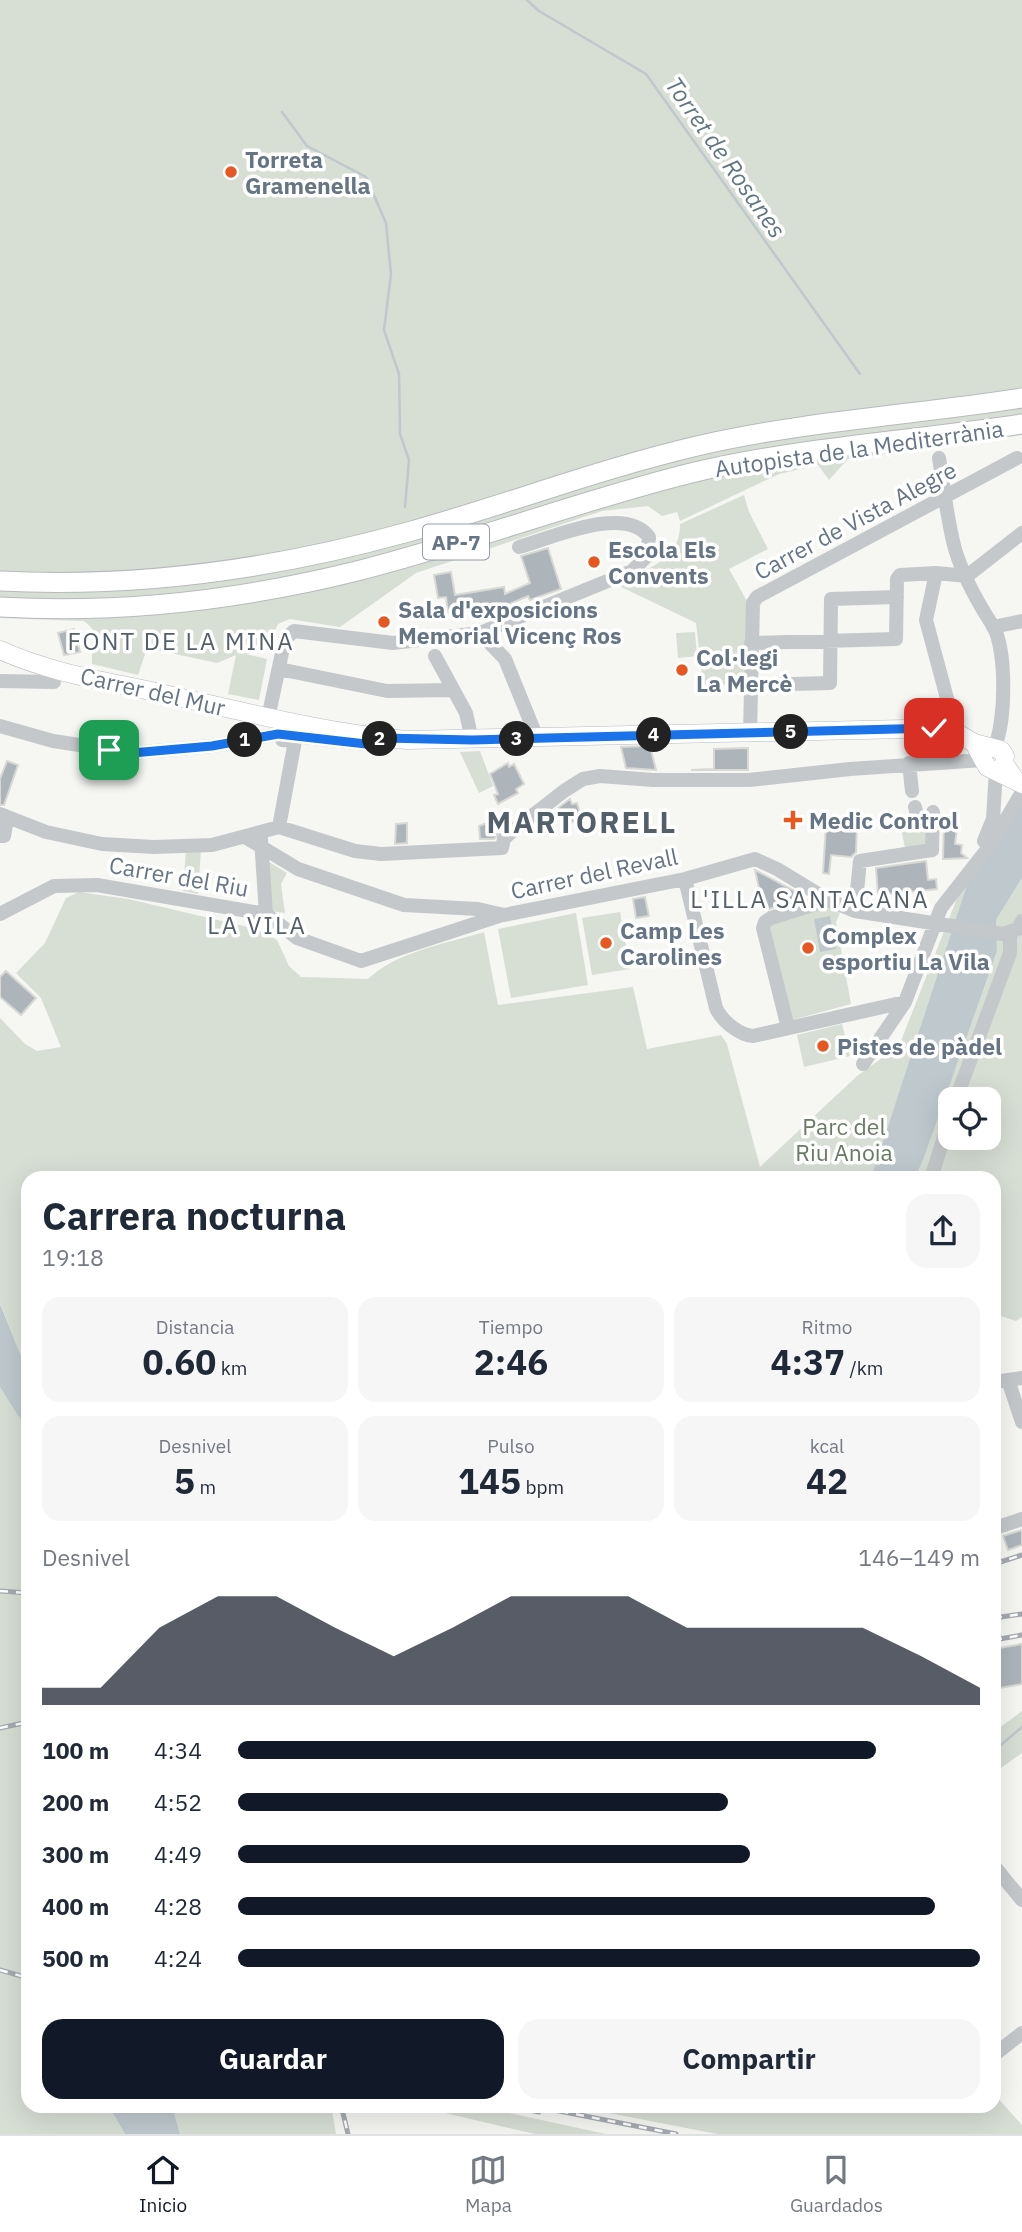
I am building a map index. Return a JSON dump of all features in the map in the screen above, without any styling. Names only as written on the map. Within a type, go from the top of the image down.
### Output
[{"type":"highway","name":"Autopista de la Mediterrània","points":[[0,581],[81,583],[155,580],[211,573],[334,550],[408,532],[696,446],[823,423],[1022,398]]},
{"type":"highway","name":"Autopista de la Mediterrània","points":[[0,607],[82,609],[185,602],[306,582],[404,558],[689,474],[824,449],[1022,424]]},
{"type":"main road","name":"Carrer del Mur","points":[[0,650],[54,669],[268,718],[384,738],[472,740],[948,728]]},
{"type":"main road","points":[[948,728],[998,765]]},
{"type":"street","points":[[939,458],[955,550],[984,615],[993,627],[1004,683],[994,807],[989,833],[967,872]]},
{"type":"street","name":"Carrer de Vista Alegre","points":[[751,643],[753,603],[757,597],[1017,458]]},
{"type":"street","points":[[268,718],[285,639],[293,631],[393,643],[480,633],[632,571],[647,556],[649,537],[634,524],[607,523],[519,547]]},
{"type":"street","points":[[750,733],[751,643],[896,639],[897,579],[900,575],[936,573],[967,576],[1022,533]]},
{"type":"street","points":[[936,573],[926,620],[948,702],[948,728]]},
{"type":"street","points":[[750,685],[830,683],[831,599],[897,597]]},
{"type":"street","points":[[993,627],[1022,621]]},
{"type":"street","points":[[480,633],[505,659],[537,738]]},
{"type":"street","points":[[435,656],[466,713],[472,740]]},
{"type":"street","points":[[279,669],[387,691],[453,690]]},
{"type":"street","points":[[0,681],[54,682]]},
{"type":"street","points":[[0,726],[53,741],[132,753],[249,740],[278,734],[366,744],[384,738]]},
{"type":"street","points":[[249,740],[295,741],[273,828],[260,844],[266,914]]},
{"type":"street","points":[[2,836],[3,816],[46,832],[102,844],[185,847],[212,845],[273,828],[355,851],[382,854],[502,848],[504,839],[574,785],[583,779],[600,776],[653,780],[749,780],[909,763],[998,765]]},
{"type":"street","points":[[909,763],[912,791]]},
{"type":"street","points":[[863,1064],[905,1002],[944,903],[992,843],[998,765]]},
{"type":"street","points":[[855,912],[860,861],[932,850],[933,812]]},
{"type":"street","name":"Carrer del Revall","points":[[245,837],[298,869],[404,905],[478,909],[504,915],[685,878],[755,859],[855,912],[1010,933]]},
{"type":"street","points":[[685,878],[716,1009],[746,1036],[905,1002]]},
{"type":"street","name":"Carrer del Riu","points":[[0,914],[54,886],[97,885],[266,914],[297,938],[357,961],[504,915]]},
{"type":"street","points":[[788,1028],[763,928],[765,922],[771,918],[828,900]]},
{"type":"street","points":[[960,1087],[1010,953],[1010,933],[1018,929],[1022,921]]},
{"type":"street","points":[[933,1171],[940,1150]]},
{"type":"street","points":[[1008,1380],[1022,1422]]},
{"type":"street","points":[[1001,1524],[1022,1519]]},
{"type":"street","points":[[1001,1874],[1022,1900]]},
{"type":"street","points":[[1001,2050],[1022,2033]]},
{"type":"green space","points":[[0,0],[1022,0],[1022,435],[848,459],[829,480],[818,465],[779,474],[680,521],[677,512],[662,516],[648,506],[602,511],[416,573],[340,627],[290,619],[278,624],[265,651],[246,654],[267,659],[259,700],[228,694],[236,655],[217,663],[147,648],[138,675],[92,664],[92,628],[84,621],[0,618]]},
{"type":"green space","points":[[744,495],[749,512],[768,549],[729,569],[748,603],[747,685],[703,684],[696,623],[613,583],[648,569],[667,556],[679,537],[680,524]]},
{"type":"green space","points":[[695,632],[697,656],[678,658],[676,633]]},
{"type":"green space","points":[[480,751],[493,786],[479,793],[460,752]]},
{"type":"green space","points":[[931,817],[931,846],[905,848],[899,818]]},
{"type":"green space","name":"Parc del Riu Anoia","points":[[993,843],[953,931],[873,1171],[21,1171],[21,1356],[0,1303],[0,1018],[25,1044],[37,1051],[61,1047],[41,998],[16,973],[45,943],[66,898],[79,892],[128,899],[256,929],[277,940],[289,966],[301,977],[368,979],[380,969],[408,955],[484,932],[498,1005],[633,987],[647,1049],[721,1035],[727,1044],[760,1167],[857,1076],[899,1046],[961,888]]},
{"type":"green space","points":[[201,849],[198,894],[183,891],[186,850]]},
{"type":"green space","points":[[264,859],[287,873],[281,884],[285,913],[270,911]]},
{"type":"green space","points":[[1022,878],[1022,1317],[1016,1321],[1001,1316],[1001,1171],[918,1171],[938,1114],[938,1150],[1001,1150],[1001,1087],[948,1087],[997,951],[996,920]]},
{"type":"green space","name":"Complex esportiu La Vila","points":[[825,906],[840,913],[836,922],[851,1004],[792,1020],[771,924]]},
{"type":"green space","name":"Camp Les Carolines","points":[[620,912],[630,969],[592,975],[582,918]]},
{"type":"green space","points":[[576,913],[588,985],[511,998],[498,929]]},
{"type":"green space","name":"Complex esportiu La Vila","points":[[842,1024],[850,1056],[804,1067],[797,1035]]},
{"type":"green space","points":[[0,1387],[21,1421],[21,2113],[113,2113],[125,2134],[0,2134]]},
{"type":"green space","points":[[1022,1711],[1022,1753],[1001,1768],[1001,1727]]},
{"type":"green space","points":[[1001,2102],[1022,2125],[1022,2134],[717,2134],[609,2113],[1001,2113]]},
{"type":"green space","points":[[174,2113],[332,2113],[336,2134],[180,2134]]},
{"type":"green space","points":[[445,2113],[509,2113],[606,2134],[535,2134]]},
{"type":"shaded area","points":[[1022,804],[1022,878],[996,920],[997,951],[949,1087],[938,1087],[938,1117],[924,1157],[918,1171],[873,1171],[969,879]]},
{"type":"shaded area","points":[[830,916],[836,949],[820,952],[814,919]]},
{"type":"shaded area","points":[[0,1304],[21,1356],[21,1421],[0,1387]]},
{"type":"shaded area","points":[[113,2113],[174,2113],[180,2134],[125,2134]]},
{"type":"building","points":[[548,548],[561,589],[530,600],[528,596],[507,605],[448,613],[446,597],[438,598],[434,575],[451,572],[455,595],[504,587],[505,594],[530,583],[521,556]]},
{"type":"building","points":[[74,629],[80,652],[64,655],[58,633]]},
{"type":"building","name":"Col·legi La Mercè","points":[[650,746],[656,770],[626,768],[621,747]]},
{"type":"building","points":[[748,748],[748,770],[691,770],[714,769],[714,749]]},
{"type":"building","points":[[7,761],[18,765],[4,805],[0,805],[0,779]]},
{"type":"building","points":[[508,763],[509,767],[514,764],[524,784],[516,789],[518,793],[498,804],[494,795],[498,794],[490,774]]},
{"type":"building","points":[[570,799],[572,804],[577,803],[581,816],[568,825],[558,808]]},
{"type":"building","points":[[505,816],[508,823],[494,839],[480,839],[479,826]]},
{"type":"building","points":[[944,819],[958,821],[955,844],[962,845],[961,853],[967,858],[943,859]]},
{"type":"building","points":[[407,823],[407,843],[395,844],[396,824]]},
{"type":"building","points":[[857,825],[856,852],[851,857],[831,855],[829,874],[823,873],[826,826]]},
{"type":"building","points":[[926,861],[928,880],[936,879],[937,889],[878,895],[876,868]]},
{"type":"building","points":[[755,870],[802,895],[801,898],[764,911]]},
{"type":"building","points":[[645,897],[649,916],[636,918],[633,899]]},
{"type":"building","points":[[6,971],[36,998],[21,1015],[0,997],[0,977]]},
{"type":"building","points":[[1022,1530],[1022,1545],[1008,1550],[1003,1536]]},
{"type":"building","points":[[1022,1644],[1022,1684],[1001,1688],[1001,1648]]},
{"type":"waterway","name":"Torret de Rosanes","points":[[527,0],[539,11],[646,74],[860,374]]},
{"type":"waterway","points":[[282,112],[307,146],[366,177],[386,223],[391,274],[384,330],[399,374],[400,434],[409,460],[405,507]]},
{"type":"waterway","points":[[1001,1745],[1022,1727]]},
{"type":"railway","points":[[1001,1562],[1022,1555]]},
{"type":"railway","points":[[0,1591],[21,1592]]},
{"type":"railway","points":[[1001,1617],[1022,1614]]},
{"type":"railway","points":[[1001,1639],[1022,1635]]},
{"type":"railway","points":[[0,1728],[21,1724]]},
{"type":"railway","points":[[0,1970],[21,1976]]},
{"type":"railway","points":[[343,2113],[348,2134]]},
{"type":"railway","points":[[570,2113],[676,2134]]},
{"type":"place","name":"Torreta Gramenella","points":[[231,172]]},
{"type":"place","name":"Escola Els Convents","points":[[594,562]]},
{"type":"place","name":"Sala d'exposicions Memorial Vicenç Ros","points":[[384,622]]},
{"type":"place","name":"Col·legi La Mercè","points":[[682,670]]},
{"type":"place","name":"Medic Control","points":[[793,820]]},
{"type":"place","name":"Camp Les Carolines","points":[[606,943]]},
{"type":"place","name":"Complex esportiu La Vila","points":[[808,948]]},
{"type":"place","name":"Pistes de pàdel","points":[[823,1046]]},
{"type":"district","name":"FONT DE LA MINA","points":[[181,641]]},
{"type":"district","name":"MARTORELL","points":[[582,821]]},
{"type":"district","name":"L'ILLA SANTACANA","points":[[810,899]]},
{"type":"district","name":"LA VILA","points":[[257,925]]},
{"type":"route","points":[[109,750],[132,753],[212,746],[278,734],[366,744],[384,738],[472,740],[934,728]]}]
